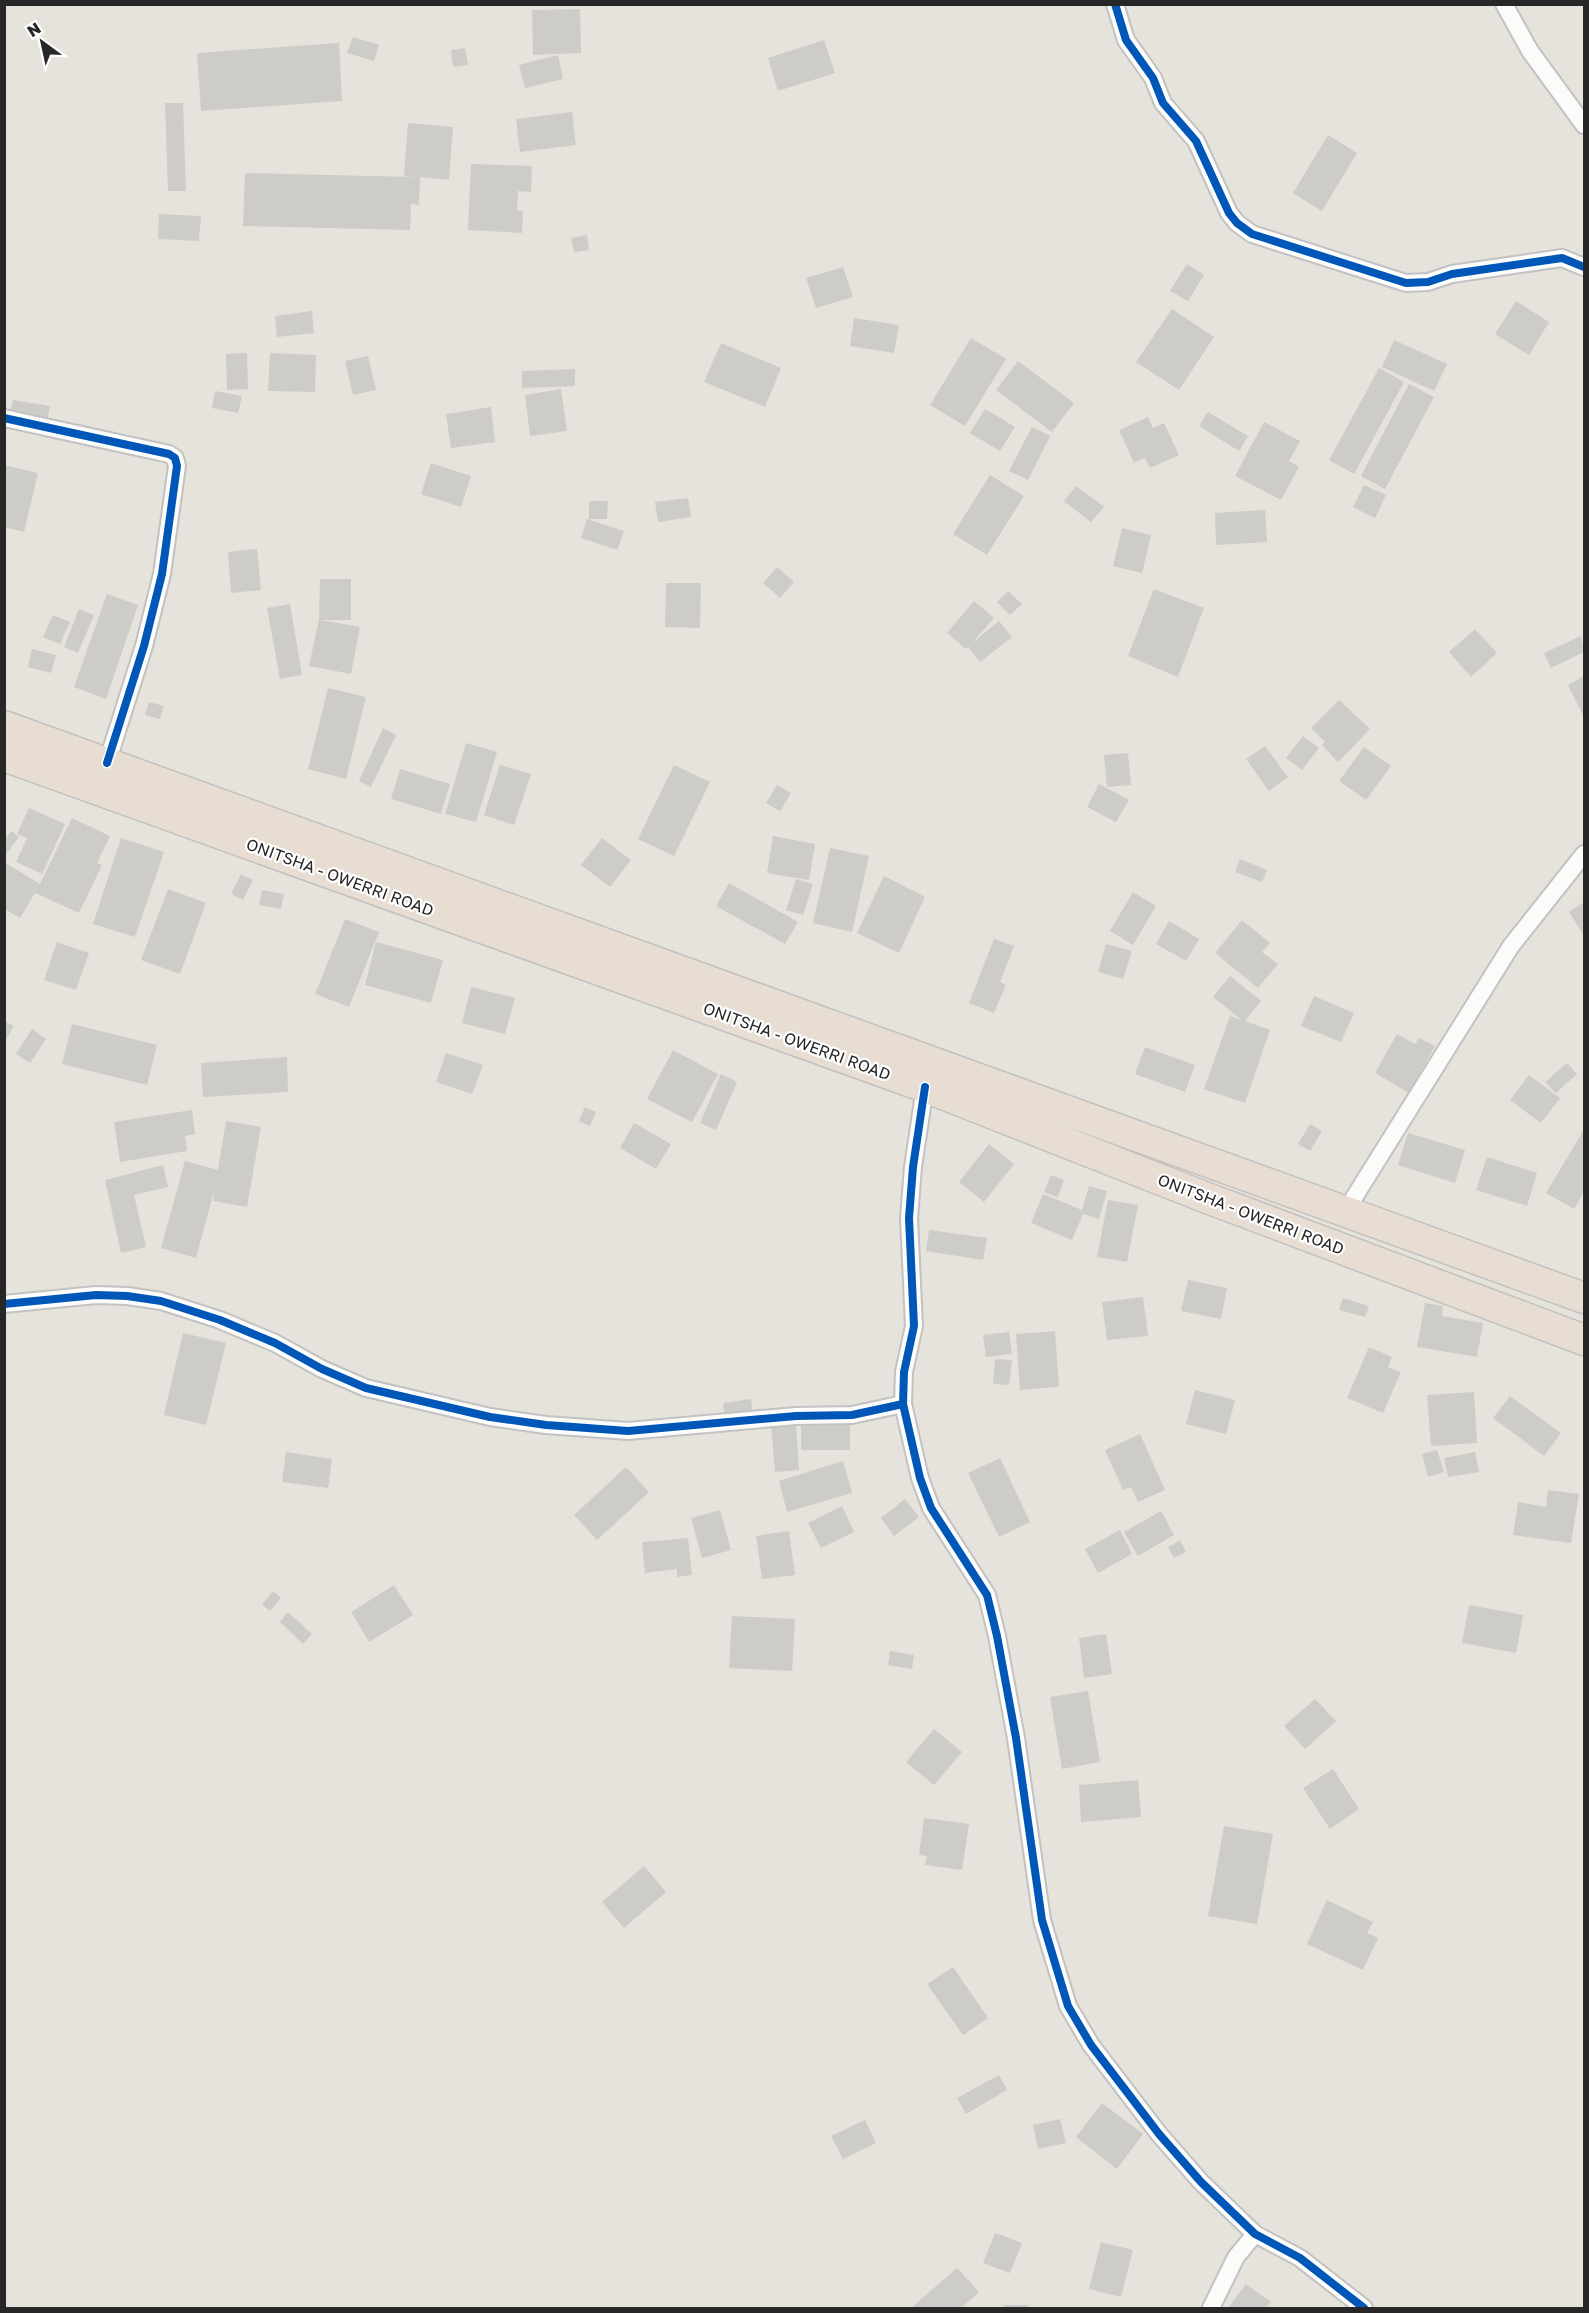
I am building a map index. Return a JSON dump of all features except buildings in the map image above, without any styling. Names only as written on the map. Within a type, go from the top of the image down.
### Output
[{"type":"highway","name":"ONITSHA - OWERRI ROAD","points":[[4,726],[1584,1298]]},
{"type":"highway","name":"ONITSHA - OWERRI ROAD","points":[[4,756],[925,1087],[1196,1194],[1584,1340]]},
{"type":"street","points":[[1115,4],[1126,40],[1154,78],[1163,104],[1196,141],[1229,213],[1252,234],[1406,283],[1428,282],[1452,274],[1562,258],[1584,267]]},
{"type":"street","points":[[1504,4],[1530,51],[1584,125]]},
{"type":"street","points":[[4,418],[169,454],[175,458],[177,466],[162,574],[144,646],[107,763]]},
{"type":"street","points":[[1345,1212],[1511,946],[1584,854]]},
{"type":"street","points":[[925,1087],[913,1167],[909,1218],[914,1326],[904,1372],[903,1404],[920,1478],[931,1508],[987,1595],[1016,1738],[1042,1920],[1068,2006],[1092,2045],[1159,2134],[1201,2182],[1255,2234],[1300,2258],[1364,2308]]},
{"type":"street","points":[[4,1304],[96,1295],[127,1296],[161,1301],[220,1320],[275,1343],[322,1369],[366,1388],[490,1417],[546,1425],[628,1431],[746,1420],[852,1415],[903,1404]]},
{"type":"street","points":[[1211,2308],[1236,2257],[1255,2234]]},
{"type":"cycle path","points":[[1115,4],[1126,40],[1153,78],[1163,103],[1196,141],[1229,213],[1237,223],[1252,234],[1406,283],[1428,282],[1452,274],[1562,258],[1584,267]]},
{"type":"cycle path","points":[[4,418],[169,454],[175,458],[177,466],[162,574],[144,646],[107,763]]},
{"type":"cycle path","points":[[925,1087],[913,1167],[909,1218],[914,1326],[904,1372],[903,1404],[920,1478],[931,1508],[987,1595],[1016,1738],[1042,1920],[1068,2006],[1091,2045],[1159,2134],[1201,2182],[1255,2234],[1300,2258],[1364,2308]]},
{"type":"cycle path","points":[[4,1304],[96,1295],[127,1296],[161,1301],[220,1320],[275,1343],[322,1369],[366,1388],[490,1417],[546,1425],[628,1431],[796,1416],[852,1415],[903,1404]]}]
